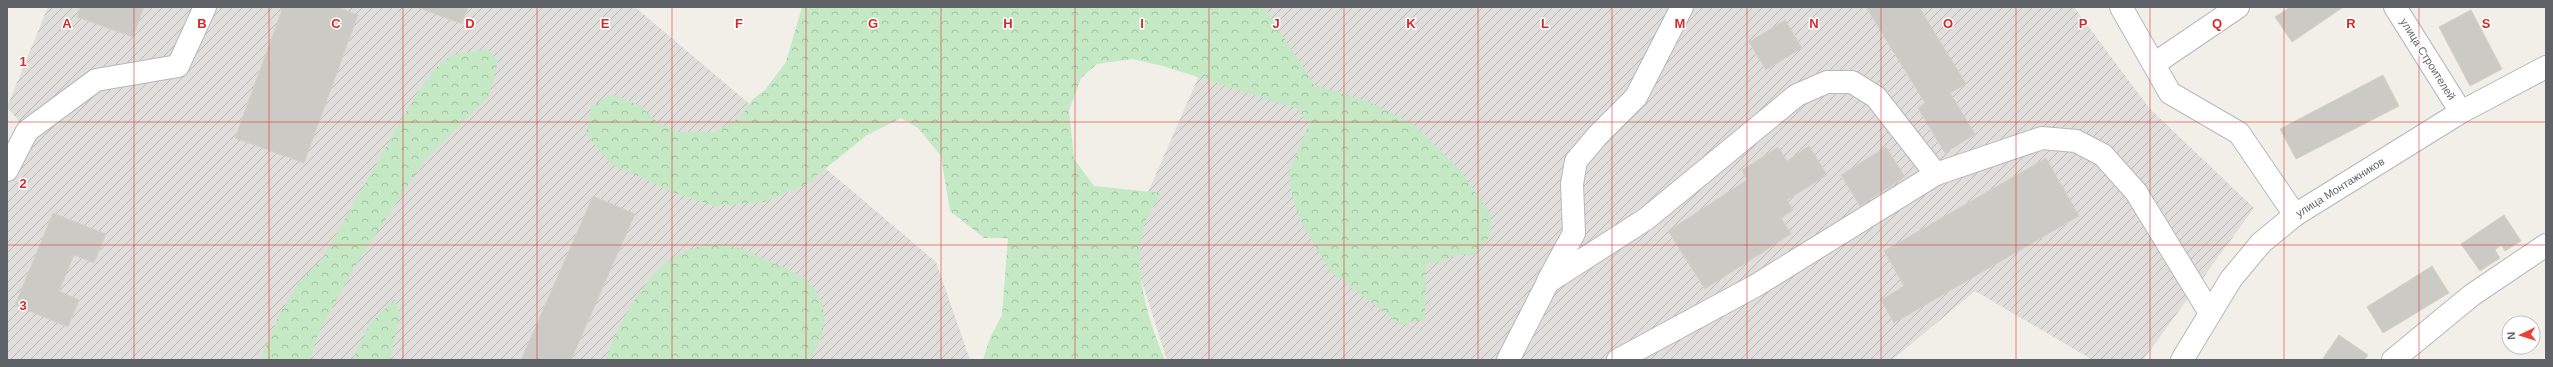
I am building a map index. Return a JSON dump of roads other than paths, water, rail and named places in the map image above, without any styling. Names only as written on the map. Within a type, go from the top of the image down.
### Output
[{"type":"street","points":[[7,170],[27,131],[96,80],[178,66],[204,7]]},
{"type":"street","points":[[1508,360],[1574,233],[1572,184],[1576,161],[1598,135],[1636,97],[1682,7]]},
{"type":"street","points":[[2121,7],[2170,93],[2239,133],[2295,215]]},
{"type":"street","points":[[2154,64],[2238,7]]},
{"type":"street","name":"улица Строителей","points":[[2395,7],[2461,112]]},
{"type":"street","name":"улица Монтажников","points":[[2182,360],[2231,279],[2261,243],[2295,215],[2461,112],[2546,66]]},
{"type":"street","points":[[1548,282],[1646,219],[1797,95],[1827,82],[1852,82],[1876,97],[1936,174]]},
{"type":"street","points":[[1618,360],[1754,286],[1936,174],[2042,138],[2076,140],[2103,155],[2136,192],[2210,313]]},
{"type":"street","points":[[2393,360],[2472,295],[2546,245]]}]
